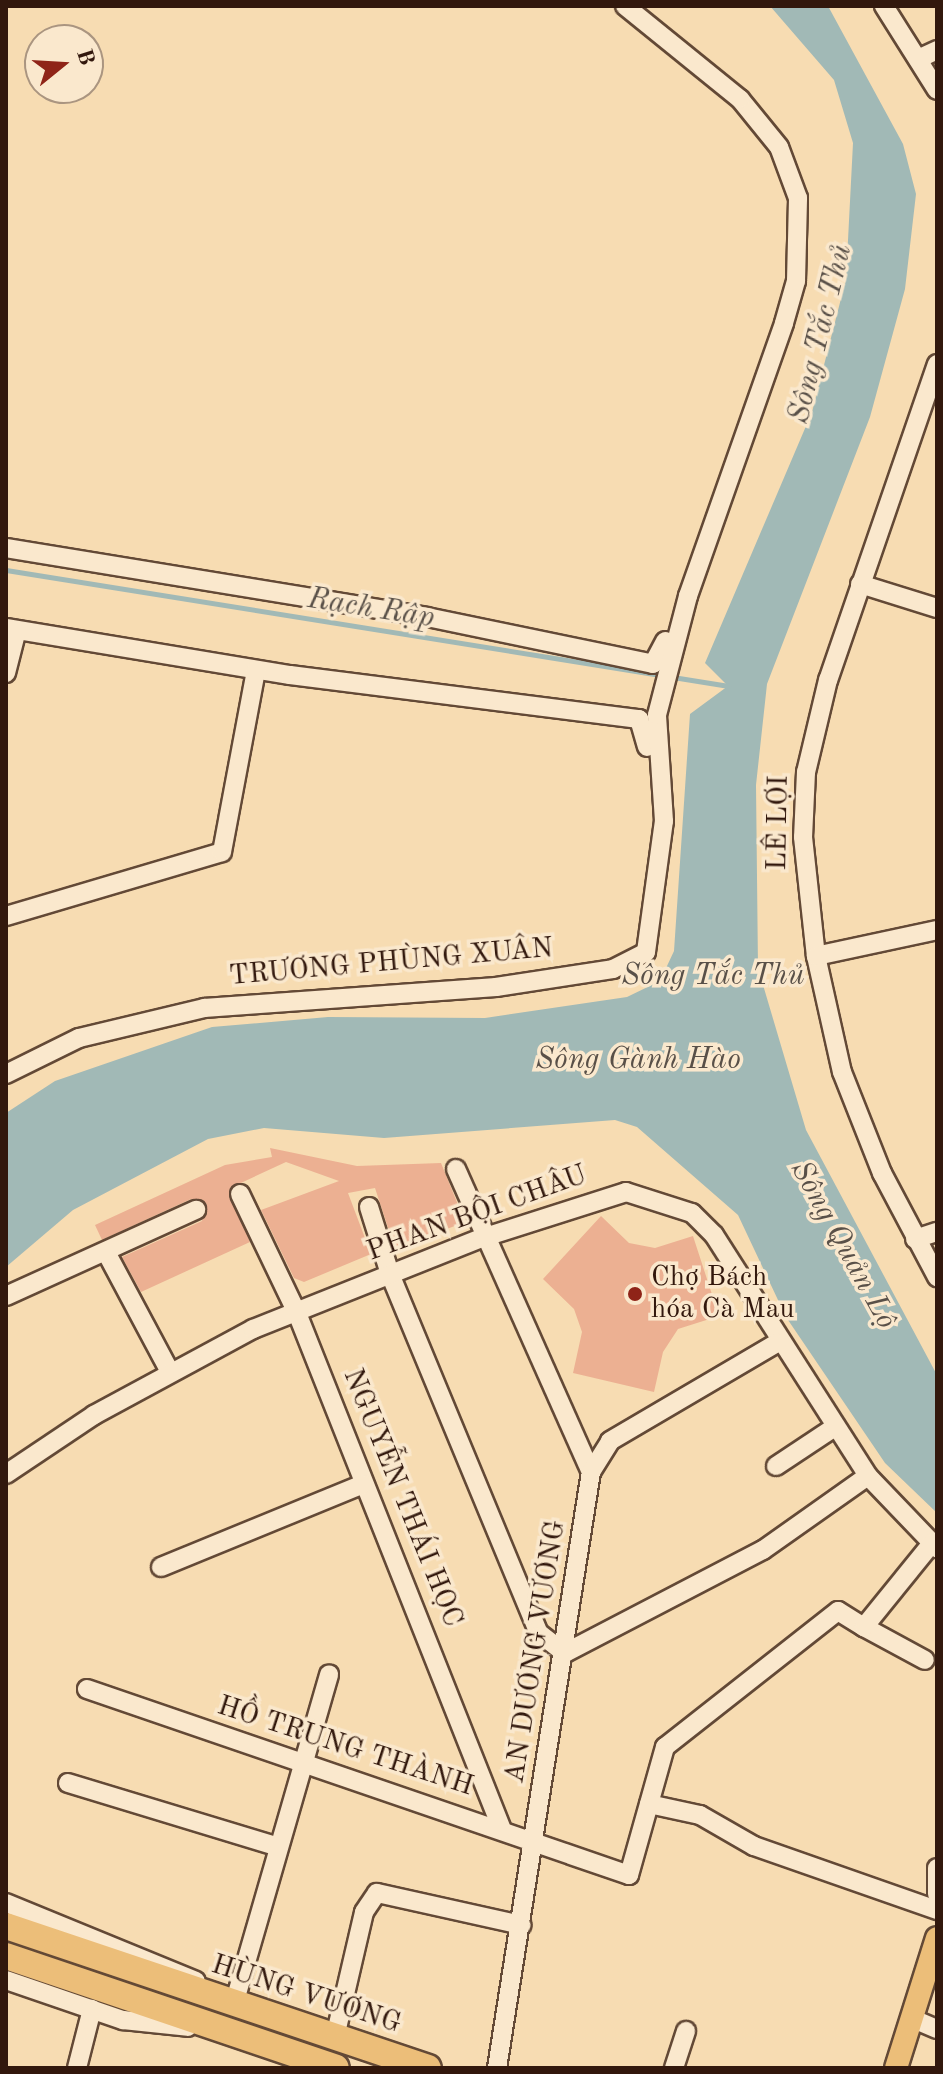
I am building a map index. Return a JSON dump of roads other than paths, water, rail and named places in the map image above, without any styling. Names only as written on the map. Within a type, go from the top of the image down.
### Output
[{"type":"highway","name":"HÙNG VƯƠNG","points":[[6,1926],[163,1983],[428,2068]]},
{"type":"highway","points":[[6,1956],[154,2009],[336,2068]]},
{"type":"main road","points":[[896,2068],[937,1938]]},
{"type":"street","points":[[6,548],[427,617],[653,664],[676,606],[686,604],[784,323],[796,281],[798,198],[779,147],[740,99],[625,6]]},
{"type":"street","points":[[884,6],[937,90]]},
{"type":"street","points":[[918,59],[937,50]]},
{"type":"street","name":"LÊ LỢI","points":[[937,364],[860,584],[815,728],[803,795],[816,956],[848,1092],[915,1239],[937,1277]]},
{"type":"street","points":[[860,584],[937,608]]},
{"type":"street","name":"TRƯƠNG PHÙNG XUÂN","points":[[6,1074],[79,1038],[204,1008],[496,987],[627,965],[649,943],[662,795],[657,715],[686,604]]},
{"type":"street","points":[[6,673],[12,629],[256,670],[639,719],[662,795]]},
{"type":"street","points":[[6,916],[222,852],[256,670]]},
{"type":"street","points":[[816,956],[937,930]]},
{"type":"street","points":[[456,1169],[482,1238],[591,1472]]},
{"type":"street","name":"NGUYỄN THÁI HỌC","points":[[240,1194],[297,1313],[501,1827]]},
{"type":"street","name":"PHAN BỘI CHÂU","points":[[6,1474],[170,1372],[297,1313],[482,1238],[600,1197],[652,1196],[692,1213],[714,1235],[777,1343],[868,1476],[934,1545]]},
{"type":"street","points":[[369,1207],[390,1274],[539,1633],[565,1653],[763,1550],[868,1476]]},
{"type":"street","points":[[6,1296],[196,1210]]},
{"type":"street","points":[[915,1239],[937,1232]]},
{"type":"street","points":[[106,1252],[170,1372]]},
{"type":"street","name":"AN DƯƠNG VƯƠNG","points":[[497,2068],[565,1653],[591,1472],[610,1441],[777,1343]]},
{"type":"street","points":[[776,1466],[835,1427]]},
{"type":"street","points":[[161,1567],[363,1484]]},
{"type":"street","points":[[864,1627],[934,1545]]},
{"type":"street","points":[[925,1660],[838,1611],[673,1739],[657,1763],[649,1804],[700,1815],[754,1846],[937,1910]]},
{"type":"street","points":[[6,1903],[165,1963],[234,2004],[329,1674]]},
{"type":"street","name":"HỒ TRUNG THÀNH","points":[[87,1689],[301,1764],[501,1827],[629,1875],[649,1804]]},
{"type":"street","points":[[68,1783],[278,1847]]},
{"type":"street","points":[[937,1868],[937,1894]]},
{"type":"street","points":[[335,2037],[364,1912],[377,1893],[521,1925]]},
{"type":"street","points":[[6,1980],[92,2009],[229,2033]]},
{"type":"street","points":[[77,2068],[92,2009]]},
{"type":"street","points":[[911,2018],[937,2029]]},
{"type":"street","points":[[674,2068],[686,2031]]},
{"type":"water","points":[[770,6],[828,6],[903,144],[916,194],[905,289],[870,417],[767,684],[756,785],[758,968],[806,1130],[937,1375],[937,1513],[885,1463],[786,1317],[738,1215],[637,1127],[615,1120],[384,1138],[264,1128],[208,1139],[73,1210],[6,1267],[6,1113],[55,1081],[212,1027],[328,1017],[485,1018],[627,997],[660,981],[674,951],[690,714],[728,686],[705,663],[812,412],[846,279],[853,143],[834,80]]},
{"type":"waterway","name":"Rạch Rập","points":[[6,570],[729,686]]},
{"type":"place","name":"Chợ Bách hóa Cà Mau","points":[[635,1294]]},
{"type":"water label","name":"Sông Tắc Thủ","points":[[821,334]]},
{"type":"water label","name":"Sông Tắc Thủ","points":[[713,976]]},
{"type":"water label","name":"Sông Gành Hào","points":[[638,1060]]},
{"type":"water label","name":"Sông Quản Lộ","points":[[843,1245]]}]
